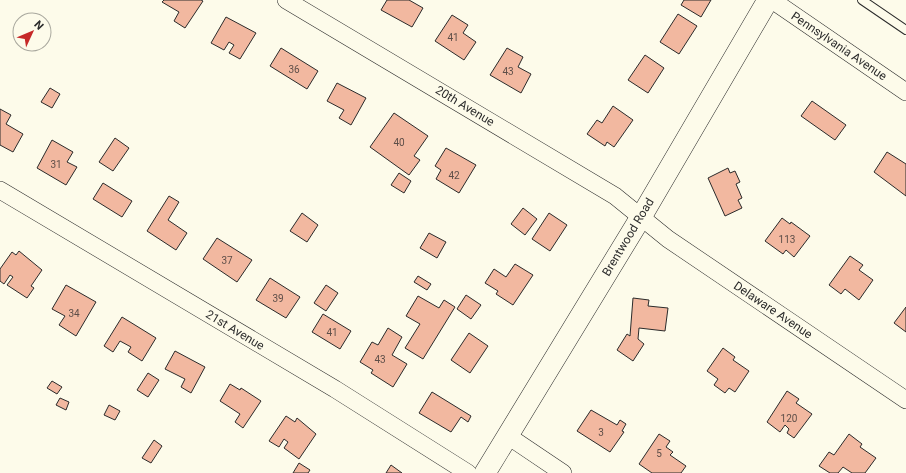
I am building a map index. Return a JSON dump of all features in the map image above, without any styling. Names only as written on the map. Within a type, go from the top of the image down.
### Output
[{"type":"street","name":"20th Avenue","points":[[286,0],[616,196],[641,217]]},
{"type":"street","name":"Brentwood Road","points":[[485,473],[641,217],[768,0]]},
{"type":"street","name":"Pennsylvania Avenue","points":[[772,0],[906,92]]},
{"type":"street","name":"21st Avenue","points":[[0,190],[335,390],[468,473]]},
{"type":"street","name":"Delaware Avenue","points":[[641,217],[668,238],[906,400]]},
{"type":"street","points":[[508,436],[563,473]]},
{"type":"lane","points":[[862,0],[906,30]]},
{"type":"building","points":[[164,0],[203,1],[185,28],[174,21],[179,12],[162,2]]},
{"type":"building","points":[[387,0],[409,0],[423,8],[412,27],[381,10]]},
{"type":"building","points":[[684,0],[711,0],[701,17],[681,5]]},
{"type":"building","points":[[678,14],[697,26],[679,54],[660,42]]},
{"type":"building","points":[[452,15],[468,25],[463,33],[476,42],[464,60],[435,41]]},
{"type":"building","points":[[226,17],[256,33],[240,59],[229,53],[234,45],[229,42],[224,50],[211,43]]},
{"type":"building","points":[[281,48],[318,71],[307,89],[270,66]]},
{"type":"building","points":[[507,48],[523,57],[518,67],[531,74],[521,93],[490,75]]},
{"type":"building","points":[[645,55],[664,68],[648,93],[628,80]]},
{"type":"building","points":[[337,83],[366,98],[351,125],[339,118],[344,110],[327,101]]},
{"type":"building","points":[[50,88],[60,94],[52,108],[41,102]]},
{"type":"building","points":[[812,101],[846,125],[835,140],[801,116]]},
{"type":"building","points":[[613,106],[633,120],[614,147],[607,142],[605,146],[587,134],[597,120],[602,123]]},
{"type":"building","points":[[0,109],[11,115],[6,124],[23,134],[13,152],[0,145]]},
{"type":"building","points":[[394,113],[428,136],[414,156],[420,160],[409,175],[370,147]]},
{"type":"building","points":[[115,138],[129,148],[113,171],[99,162]]},
{"type":"building","points":[[52,140],[73,152],[67,162],[77,167],[66,185],[37,168]]},
{"type":"building","points":[[446,148],[476,165],[459,193],[436,179],[441,170],[435,166]]},
{"type":"building","points":[[887,152],[906,164],[906,196],[874,172]]},
{"type":"building","points":[[728,168],[730,173],[735,171],[740,182],[736,184],[742,198],[738,200],[742,208],[725,216],[708,178]]},
{"type":"building","points":[[399,173],[411,181],[404,193],[391,185]]},
{"type":"building","points":[[103,183],[132,201],[122,217],[93,199]]},
{"type":"building","points":[[169,196],[179,202],[168,220],[187,233],[176,250],[147,231]]},
{"type":"building","points":[[523,208],[537,219],[525,235],[511,224]]},
{"type":"building","points":[[302,213],[318,225],[307,242],[290,231]]},
{"type":"building","points":[[549,213],[567,225],[550,251],[532,239]]},
{"type":"building","points":[[782,218],[790,224],[791,222],[810,236],[794,257],[786,250],[783,254],[765,241]]},
{"type":"building","points":[[429,233],[446,242],[437,258],[420,248]]},
{"type":"building","points":[[217,238],[252,260],[237,282],[203,259]]},
{"type":"building","points":[[19,251],[42,270],[31,286],[34,288],[27,298],[7,285],[13,277],[10,275],[4,284],[0,281],[0,269],[12,252],[16,255]]},
{"type":"building","points":[[850,256],[863,265],[859,270],[873,280],[859,300],[845,289],[841,294],[829,285]]},
{"type":"building","points":[[515,264],[533,275],[513,305],[496,294],[498,291],[485,283],[494,269],[506,277]]},
{"type":"building","points":[[418,276],[431,284],[427,290],[414,282]]},
{"type":"building","points":[[270,278],[300,297],[286,318],[256,300]]},
{"type":"building","points":[[66,285],[96,302],[76,336],[59,325],[65,316],[52,309]]},
{"type":"building","points":[[326,285],[338,293],[326,311],[314,303]]},
{"type":"building","points":[[466,295],[481,305],[471,319],[457,309]]},
{"type":"building","points":[[418,296],[439,308],[444,300],[455,307],[423,359],[405,348],[420,324],[406,316]]},
{"type":"building","points":[[633,298],[649,300],[648,306],[668,308],[665,331],[639,328],[638,339],[644,344],[633,361],[617,350],[627,334],[630,336]]},
{"type":"building","points":[[906,307],[906,332],[894,323]]},
{"type":"building","points":[[323,314],[351,331],[340,349],[312,332]]},
{"type":"building","points":[[122,317],[156,338],[142,361],[128,352],[131,347],[120,341],[113,352],[104,346]]},
{"type":"building","points":[[388,328],[402,337],[392,355],[407,364],[393,387],[371,373],[373,370],[360,362],[372,342],[378,345]]},
{"type":"building","points":[[469,333],[488,346],[470,373],[451,360]]},
{"type":"building","points":[[723,348],[735,357],[733,360],[749,371],[735,392],[729,388],[725,393],[714,385],[718,379],[707,371]]},
{"type":"building","points":[[175,351],[205,367],[191,393],[181,387],[185,379],[165,369]]},
{"type":"building","points":[[148,373],[159,380],[148,397],[137,390]]},
{"type":"building","points":[[52,381],[62,387],[57,394],[47,388]]},
{"type":"building","points":[[230,384],[240,390],[241,388],[261,401],[243,428],[235,422],[240,414],[220,401]]},
{"type":"building","points":[[787,391],[799,399],[796,403],[812,414],[794,438],[787,433],[789,429],[785,425],[780,432],[767,422]]},
{"type":"building","points":[[432,392],[471,416],[468,422],[461,417],[451,432],[419,413]]},
{"type":"building","points":[[60,398],[69,402],[66,410],[56,405]]},
{"type":"building","points":[[109,405],[120,411],[115,420],[104,415]]},
{"type":"building","points":[[591,410],[617,425],[620,420],[626,424],[622,431],[624,432],[610,452],[577,431]]},
{"type":"building","points":[[286,416],[295,422],[297,418],[316,434],[299,459],[284,448],[288,442],[284,439],[279,447],[269,441]]},
{"type":"building","points":[[659,434],[670,441],[666,447],[673,452],[670,455],[686,466],[681,473],[652,473],[639,464]]},
{"type":"building","points":[[849,434],[862,444],[860,447],[876,458],[865,473],[852,473],[843,467],[838,473],[830,473],[819,466],[829,452],[834,455]]},
{"type":"building","points":[[154,440],[162,446],[151,463],[142,458]]},
{"type":"building","points":[[299,463],[310,470],[308,473],[293,473]]},
{"type":"building","points":[[391,465],[402,473],[386,473]]}]
